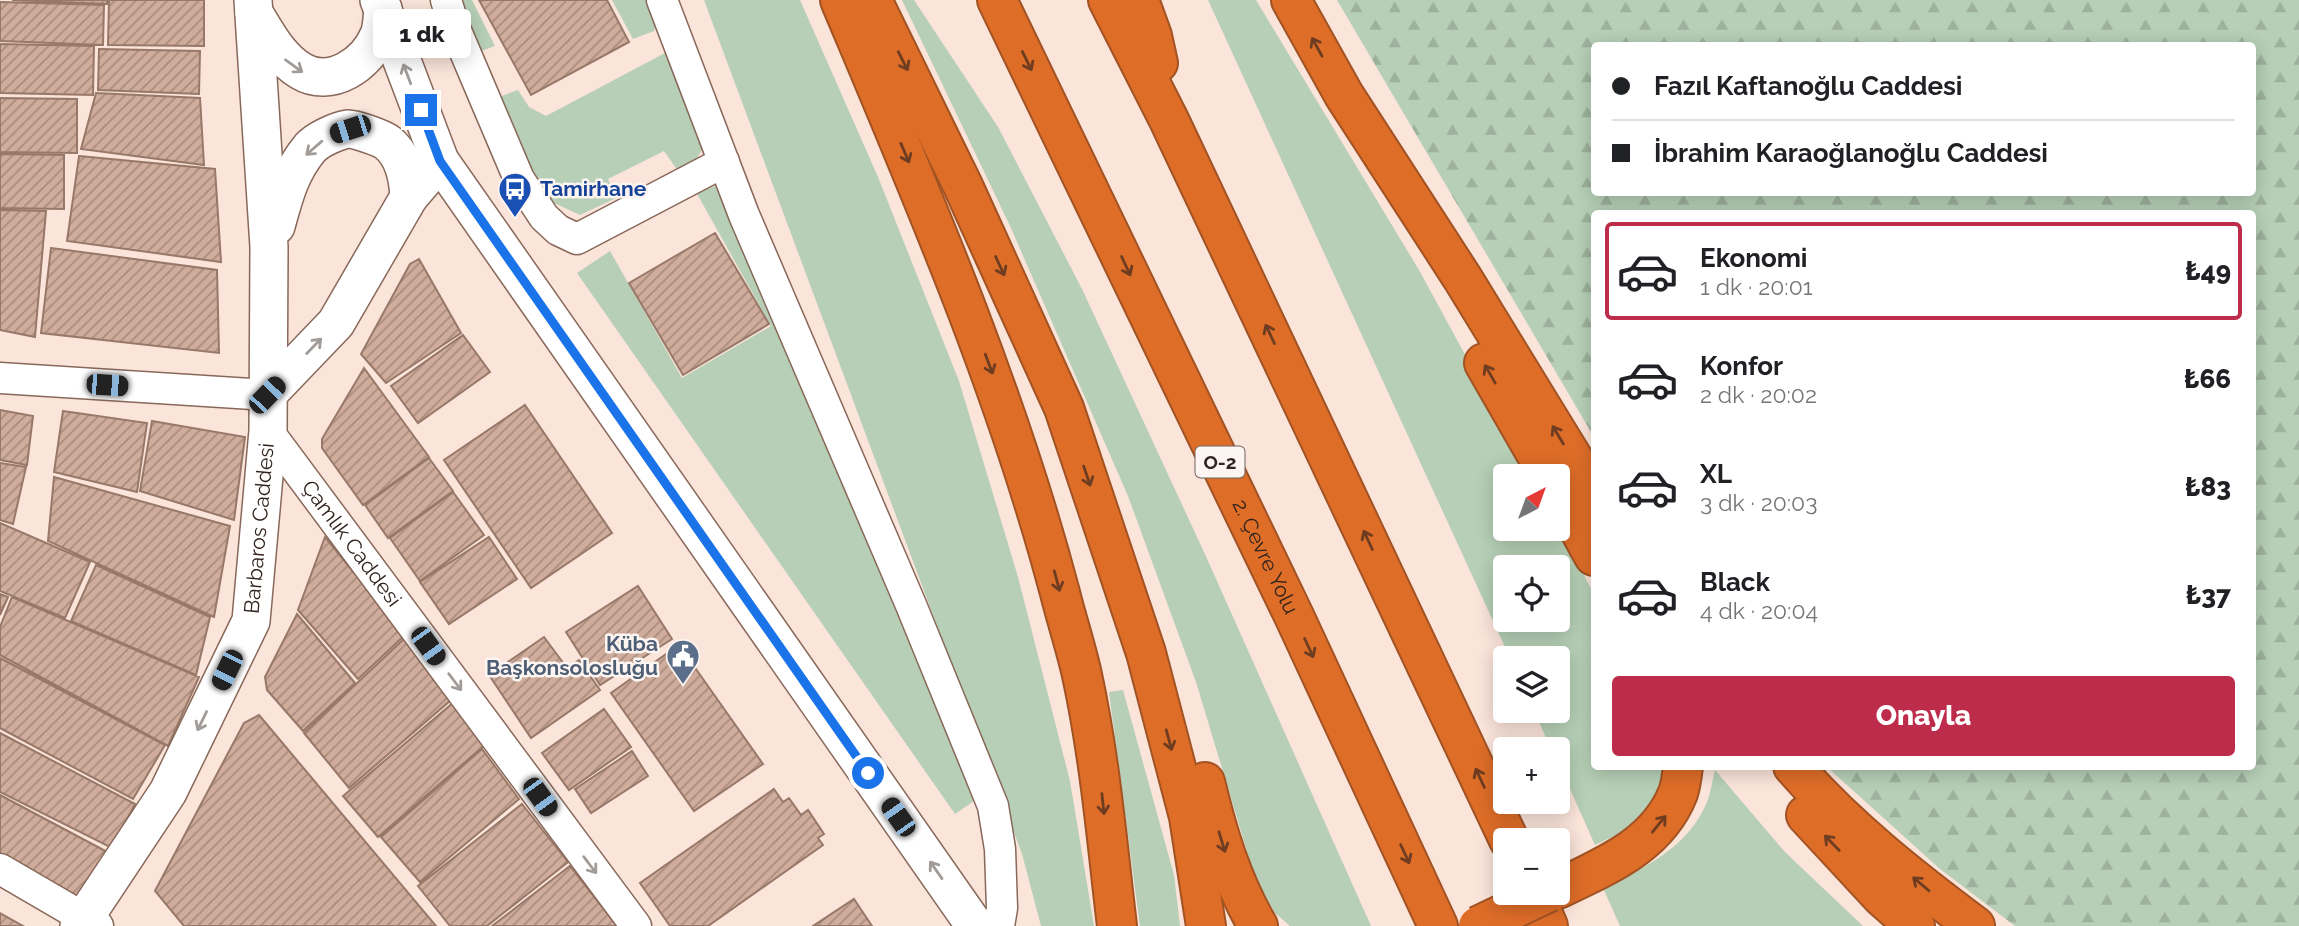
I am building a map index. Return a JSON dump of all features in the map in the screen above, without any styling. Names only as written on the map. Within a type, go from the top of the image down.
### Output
[{"type":"highway","points":[[840,0],[936,227],[994,377],[1041,522],[1084,687],[1099,766],[1116,926]]},
{"type":"highway","points":[[872,0],[963,186],[1064,408],[1146,653],[1189,817],[1206,926]]},
{"type":"highway","name":"2. Çevre Yolu","points":[[997,0],[1294,616],[1438,926]]},
{"type":"highway","points":[[1108,0],[1169,120],[1503,828]]},
{"type":"highway","points":[[1139,0],[1152,36],[1169,120]]},
{"type":"highway","points":[[1291,0],[1344,94],[1463,279],[1591,488]]},
{"type":"highway","points":[[1344,94],[1413,236],[1542,464]]},
{"type":"highway","points":[[1570,513],[1591,551]]},
{"type":"highway","points":[[1112,551],[1144,608],[1176,680],[1194,734],[1228,860],[1243,900],[1258,926]]},
{"type":"highway","points":[[1570,882],[1640,845],[1662,822],[1679,792],[1682,770]]},
{"type":"highway","points":[[1771,770],[1797,807],[1882,897],[1915,926]]},
{"type":"highway","points":[[1797,770],[1854,828],[1975,926]]},
{"type":"highway","points":[[1478,926],[1522,905]]},
{"type":"highway","points":[[1539,905],[1548,926]]},
{"type":"street","points":[[446,0],[454,26],[519,179],[544,216],[558,230],[577,239],[724,162]]},
{"type":"street","points":[[662,0],[744,215],[911,605],[993,806],[1000,849],[1002,908],[999,926]]},
{"type":"street","points":[[253,6],[284,59],[303,73],[323,77],[344,74],[357,65],[375,43],[380,33],[381,4]]},
{"type":"street","points":[[381,4],[440,161],[975,926]]},
{"type":"street","name":"Barbaros Caddesi","points":[[87,923],[168,792],[251,621],[267,413],[269,247],[253,6]]},
{"type":"street","points":[[269,247],[291,175],[312,146],[350,129],[440,161]]},
{"type":"street","points":[[388,143],[400,158],[407,174],[409,197]]},
{"type":"street","points":[[0,378],[267,413],[336,323],[409,197],[440,161]]},
{"type":"street","name":"Çamlık Caddesi","points":[[267,413],[636,926]]},
{"type":"street","points":[[0,869],[87,923]]},
{"type":"green space","points":[[462,0],[472,0],[495,46],[481,51]]},
{"type":"green space","points":[[612,0],[647,0],[656,24],[654,31],[633,39]]},
{"type":"green space","points":[[704,0],[800,0],[878,177],[959,381],[1018,577],[1070,781],[1094,926],[1041,926],[1022,854]]},
{"type":"green space","points":[[902,0],[914,0],[998,127],[1082,289],[1204,552],[1371,926],[1290,926],[1275,913],[1256,881],[1196,682],[1128,496],[1010,226]]},
{"type":"green space","points":[[1208,0],[1256,0],[1419,270],[1524,464],[1493,464],[1493,541],[1566,541],[1591,588],[1591,770],[1665,770],[1659,796],[1644,816],[1633,825],[1595,845],[1570,789],[1570,737],[1546,737],[1539,723],[1570,723],[1570,646],[1504,646],[1498,632],[1570,632],[1570,555],[1493,555],[1493,621]]},
{"type":"green space","points":[[1337,0],[2299,0],[2299,926],[2015,926],[1940,869],[1830,770],[2256,770],[2256,210],[1591,210],[1591,432]]},
{"type":"green space","points":[[665,53],[705,145],[692,166],[678,171],[664,151],[608,179],[616,198],[580,215],[554,203],[516,150],[493,99],[518,90],[529,107],[546,116]]},
{"type":"green space","points":[[716,186],[981,796],[955,814],[577,273],[610,251],[682,378],[771,326],[696,192]]},
{"type":"green space","points":[[1123,690],[1174,875],[1180,926],[1140,926],[1109,692]]},
{"type":"green space","points":[[1715,770],[1785,852],[1863,926],[1620,926],[1603,888],[1634,873],[1677,844],[1699,818],[1710,794]]},
{"type":"building","points":[[12,0],[107,0],[107,4]]},
{"type":"building","points":[[109,0],[204,0],[204,46],[108,45]]},
{"type":"building","points":[[479,0],[607,0],[629,42],[531,95]]},
{"type":"building","points":[[0,2],[104,5],[103,45],[0,41]]},
{"type":"building","points":[[0,44],[94,46],[93,95],[0,93]]},
{"type":"building","points":[[99,49],[200,51],[199,94],[98,90]]},
{"type":"building","points":[[96,93],[200,98],[204,165],[81,149]]},
{"type":"building","points":[[0,98],[77,99],[77,153],[0,152]]},
{"type":"building","points":[[0,154],[64,155],[64,209],[0,208]]},
{"type":"building","points":[[79,156],[215,169],[221,262],[67,241]]},
{"type":"building","points":[[0,210],[46,211],[35,337],[0,330]]},
{"type":"building","points":[[715,233],[769,324],[683,375],[629,283]]},
{"type":"building","points":[[51,248],[217,270],[219,353],[41,333]]},
{"type":"building","points":[[419,259],[461,333],[386,383],[361,354],[410,264]]},
{"type":"building","points":[[463,335],[490,372],[418,423],[391,386]]},
{"type":"building","points":[[364,368],[429,457],[363,505],[322,448],[322,439]]},
{"type":"building","points":[[525,405],[612,533],[531,588],[444,460]]},
{"type":"building","points":[[0,410],[33,416],[27,465],[0,460]]},
{"type":"building","points":[[63,411],[147,423],[137,492],[54,472]]},
{"type":"building","points":[[152,421],[245,437],[234,520],[140,491]]},
{"type":"building","points":[[429,458],[453,491],[388,538],[365,505]]},
{"type":"building","points":[[0,463],[26,467],[13,524],[0,520]]},
{"type":"building","points":[[54,477],[230,526],[214,617],[48,541]]},
{"type":"building","points":[[453,492],[484,535],[420,581],[390,538]]},
{"type":"building","points":[[0,523],[90,562],[65,618],[0,591]]},
{"type":"building","points":[[325,537],[405,635],[358,679],[298,610]]},
{"type":"building","points":[[489,537],[517,579],[449,624],[420,582]]},
{"type":"building","points":[[96,565],[210,617],[196,675],[71,621]]},
{"type":"building","points":[[638,586],[672,639],[600,685],[566,632]]},
{"type":"building","points":[[0,594],[8,597],[0,615]]},
{"type":"building","points":[[12,597],[199,677],[168,746],[0,655],[0,627]]},
{"type":"building","points":[[297,614],[355,683],[303,731],[267,690],[265,677]]},
{"type":"building","points":[[406,637],[451,700],[349,788],[304,733]]},
{"type":"building","points":[[544,637],[567,668],[579,660],[600,690],[531,738],[489,675]]},
{"type":"building","points":[[679,645],[763,764],[694,811],[611,693]]},
{"type":"building","points":[[0,658],[165,745],[133,799],[0,728]]},
{"type":"building","points":[[454,702],[485,745],[378,837],[343,796]]},
{"type":"building","points":[[604,709],[631,747],[569,790],[542,753]]},
{"type":"building","points":[[259,715],[436,926],[184,926],[155,891],[244,723]]},
{"type":"building","points":[[0,733],[135,804],[112,848],[0,792]]},
{"type":"building","points":[[482,749],[519,799],[420,882],[381,837]]},
{"type":"building","points":[[632,751],[648,776],[591,813],[575,789]]},
{"type":"building","points":[[774,789],[783,802],[789,798],[801,815],[808,810],[824,834],[818,838],[823,845],[708,926],[670,926],[640,883]]},
{"type":"building","points":[[0,795],[111,854],[83,900],[0,855]]},
{"type":"building","points":[[522,804],[568,862],[487,926],[450,926],[418,886]]},
{"type":"building","points":[[570,866],[617,926],[492,926]]},
{"type":"building","points":[[854,899],[872,926],[813,926]]},
{"type":"building","points":[[0,913],[23,926],[0,926]]},
{"type":"place","name":"Tamirhane","points":[[515,219]]},
{"type":"place","name":"Küba Başkonsolosluğu","points":[[683,686]]},
{"type":"route","points":[[421,110],[440,161],[868,773]]}]
